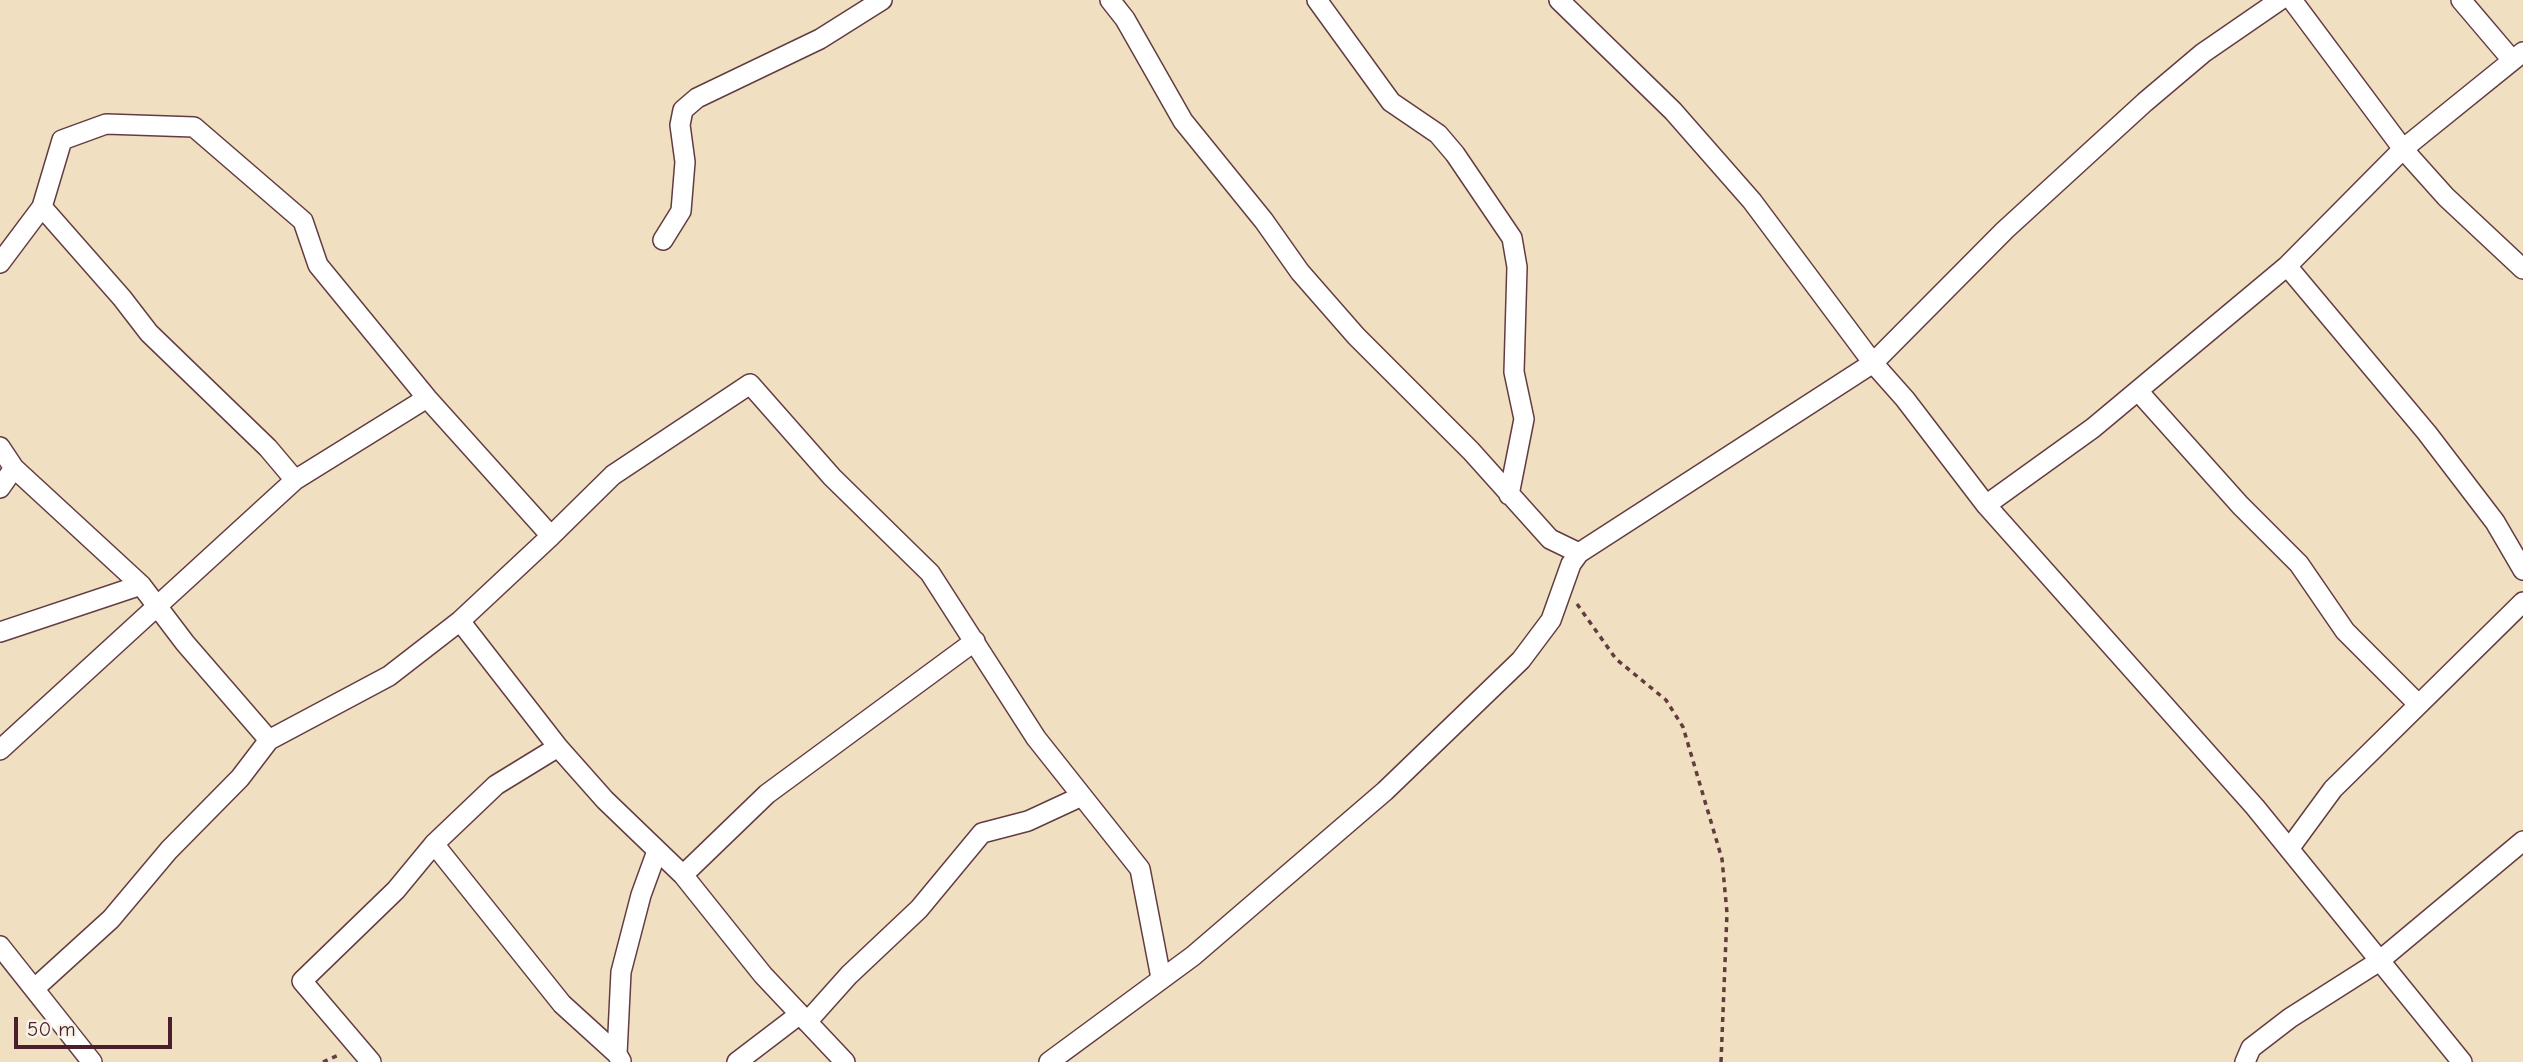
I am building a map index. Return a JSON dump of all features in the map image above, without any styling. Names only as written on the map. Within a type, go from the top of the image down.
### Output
[{"type":"street","points":[[663,240],[681,211],[685,162],[680,125],[683,110],[698,98],[820,38],[882,0]]},
{"type":"street","points":[[1110,0],[1125,19],[1183,121],[1264,221],[1300,272],[1356,337],[1471,451],[1550,539],[1579,553]]},
{"type":"street","points":[[1317,0],[1391,102],[1438,134],[1455,154],[1512,238],[1517,267],[1514,372],[1524,418],[1509,495]]},
{"type":"street","points":[[1559,0],[1673,111],[1752,201],[1873,363],[1905,399],[1986,505],[2289,849],[2378,962],[2462,1062]]},
{"type":"street","points":[[1049,1062],[1193,956],[1385,790],[1521,660],[1551,620],[1571,564],[1579,553],[1873,363],[2005,230],[2127,118],[2203,52],[2280,0]]},
{"type":"street","points":[[2292,0],[2403,149],[2446,197],[2523,269]]},
{"type":"street","points":[[1986,505],[2093,428],[2287,266],[2403,149],[2518,56],[2461,0]]},
{"type":"street","points":[[0,263],[42,207],[62,140],[106,124],[194,127],[303,221],[318,265],[427,398],[551,536]]},
{"type":"street","points":[[42,207],[149,333],[268,448],[295,480]]},
{"type":"street","points":[[2287,266],[2427,433],[2495,522],[2523,570]]},
{"type":"street","points":[[34,989],[111,919],[169,850],[240,778],[269,740],[389,676],[460,621],[612,475],[750,384],[832,477],[930,573],[1036,738],[1140,869],[1161,978]]},
{"type":"street","points":[[2138,391],[2240,505],[2299,564],[2345,631],[2417,703]]},
{"type":"street","points":[[0,750],[295,480],[427,398]]},
{"type":"street","points":[[0,447],[14,468],[141,585],[269,740]]},
{"type":"street","points":[[0,488],[14,468]]},
{"type":"street","points":[[0,632],[141,585]]},
{"type":"street","points":[[2289,849],[2333,789],[2417,703],[2523,602]]},
{"type":"street","points":[[460,621],[558,747],[605,800],[683,874],[763,975],[845,1062]]},
{"type":"street","points":[[683,874],[766,794],[975,641]]},
{"type":"street","points":[[371,1062],[302,981],[396,890],[434,844],[496,785],[558,747]]},
{"type":"street","points":[[737,1062],[804,1018],[919,909],[982,833],[1028,821],[1082,796]]},
{"type":"street","points":[[2245,1062],[2251,1048],[2290,1018],[2378,962],[2523,841]]},
{"type":"street","points":[[434,844],[562,1004],[619,1058]]},
{"type":"street","points":[[619,1058],[621,972],[641,895],[657,851]]},
{"type":"street","points":[[2,954],[34,989],[92,1062]]},
{"type":"path","points":[[1564,587],[1616,659],[1665,700],[1683,727],[1722,859],[1727,913],[1721,1062]]}]
